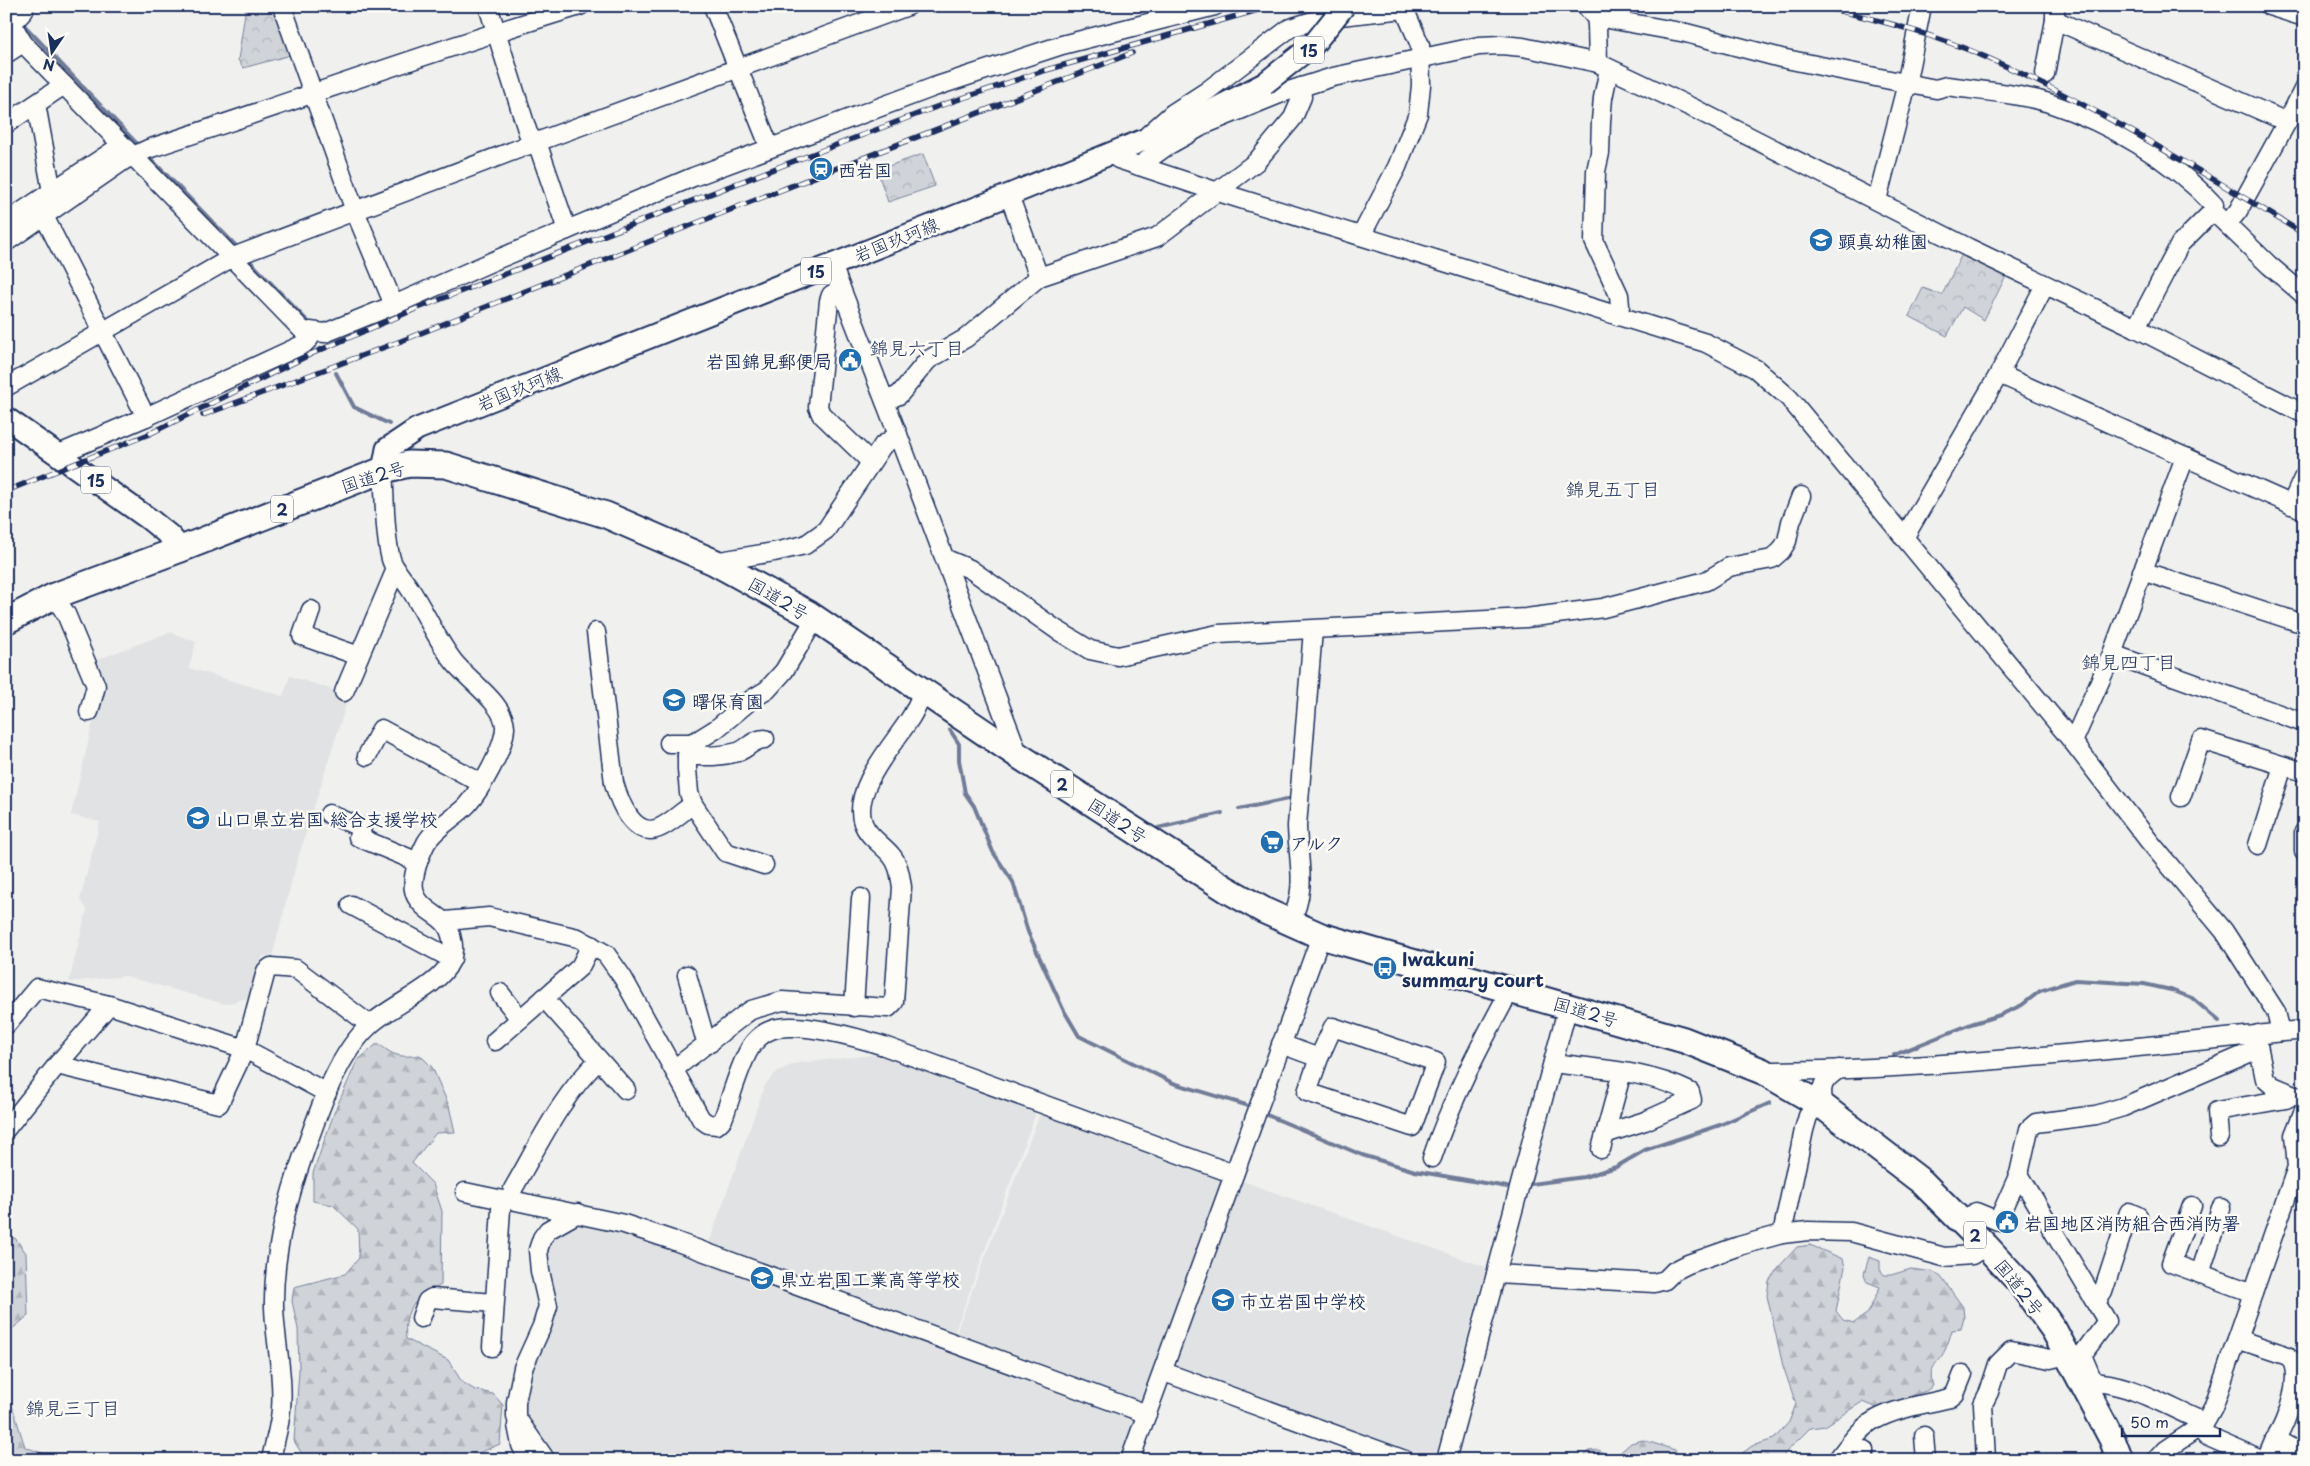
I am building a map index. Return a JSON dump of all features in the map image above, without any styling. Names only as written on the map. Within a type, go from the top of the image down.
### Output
[{"type":"highway","name":"国道2号","points":[[6,622],[54,596],[181,549],[383,470],[408,464],[446,465],[606,515],[654,534],[714,562],[815,619],[1019,756],[1226,889],[1290,923],[1321,936],[1684,1040],[1762,1071],[1821,1106],[1922,1182],[1964,1223],[2021,1284],[2054,1330],[2067,1355],[2088,1382],[2120,1460]]},
{"type":"main road","name":"岩国玖珂線","points":[[383,470],[387,449],[417,428],[1009,195],[1273,88],[1313,45],[1344,6]]},
{"type":"main road","name":"15","points":[[8,422],[59,454],[149,519],[170,536],[181,549]]},
{"type":"street","points":[[282,6],[355,211],[394,305]]},
{"type":"street","points":[[488,6],[494,32],[528,133],[540,151],[567,230]]},
{"type":"street","points":[[6,222],[52,192],[135,151],[314,95],[494,32],[580,6]]},
{"type":"street","points":[[713,6],[770,148]]},
{"type":"street","points":[[6,387],[241,254],[534,143],[908,6]]},
{"type":"street","points":[[59,454],[146,417],[304,344],[313,332],[394,305],[693,177],[999,65],[1062,45],[1215,6]]},
{"type":"street","points":[[1877,200],[1922,6]]},
{"type":"street","points":[[2269,6],[2304,17]]},
{"type":"street","points":[[1142,140],[1173,114],[1260,52],[1290,28],[1322,18],[1404,8],[1420,45],[1421,92],[1418,114],[1397,167],[1360,236]]},
{"type":"street","points":[[1591,12],[1603,18],[1686,33],[1781,58],[1936,89],[1948,86],[2024,98],[2048,103],[2083,116],[2120,134],[2170,165],[2195,185],[2214,205],[2214,211],[2269,265],[2304,295]]},
{"type":"street","points":[[1591,12],[1600,57],[1604,66],[1600,153],[1596,172],[1594,241],[1619,295],[1620,306],[1618,316]]},
{"type":"street","points":[[2046,74],[2055,13],[2294,117]]},
{"type":"street","points":[[19,14],[23,43],[64,85],[241,254],[313,332]]},
{"type":"street","points":[[6,54],[23,43]]},
{"type":"street","points":[[1139,166],[1166,146],[1273,88],[1301,87],[1334,77],[1479,46],[1501,45],[1580,58],[1604,66],[1695,109],[2045,285],[2136,328],[2304,414]]},
{"type":"street","points":[[1260,52],[1274,72],[1273,88]]},
{"type":"street","points":[[6,124],[64,85]]},
{"type":"street","points":[[885,401],[899,395],[928,360],[966,338],[1039,277],[1157,237],[1215,191],[1256,162],[1293,118],[1302,97],[1301,87]]},
{"type":"street","points":[[2227,224],[2238,211],[2294,117],[2304,88]]},
{"type":"street","points":[[36,104],[52,192]]},
{"type":"street","points":[[6,242],[135,151]]},
{"type":"street","points":[[1113,152],[1118,159],[1215,191],[1711,345],[1756,369],[1789,398],[2073,742],[2149,841],[2224,931],[2276,1012],[2281,1032]]},
{"type":"street","points":[[1009,195],[1039,277]]},
{"type":"street","points":[[2136,328],[2180,244],[2214,211]]},
{"type":"street","points":[[44,216],[146,417]]},
{"type":"street","points":[[832,265],[946,559],[1019,756]]},
{"type":"street","points":[[1904,538],[1999,374],[2045,285]]},
{"type":"street","points":[[841,289],[832,295],[829,301],[818,407],[821,414],[872,462]]},
{"type":"street","points":[[1999,374],[2297,507],[2304,476]]},
{"type":"street","points":[[714,562],[805,545],[826,530],[883,445],[898,435]]},
{"type":"street","points":[[2073,742],[2112,654],[2185,457]]},
{"type":"street","points":[[271,1460],[282,1407],[274,1307],[275,1273],[280,1236],[292,1189],[327,1093],[358,1038],[370,1025],[436,979],[446,970],[452,958],[451,930],[445,921],[424,906],[416,897],[414,884],[418,862],[427,841],[468,804],[497,755],[504,735],[505,724],[498,710],[487,695],[465,676],[442,647],[429,619],[390,557],[383,470]]},
{"type":"street","points":[[946,559],[970,569],[1057,630],[1090,650],[1118,656],[1218,634],[1526,618],[1603,608],[1706,581],[1729,567],[1772,559],[1781,551],[1787,541],[1801,496]]},
{"type":"street","points":[[344,692],[396,569]]},
{"type":"street","points":[[2142,571],[2304,624]]},
{"type":"street","points":[[54,596],[66,614],[96,686],[89,712]]},
{"type":"street","points":[[311,610],[302,636],[359,656]]},
{"type":"street","points":[[688,749],[752,699],[767,690],[784,671],[815,619]]},
{"type":"street","points":[[1290,923],[1297,910],[1302,888],[1298,858],[1297,826],[1313,630]]},
{"type":"street","points":[[596,632],[614,783],[620,805],[632,821],[641,827],[649,829],[660,828],[693,804]]},
{"type":"street","points":[[2112,654],[2304,723]]},
{"type":"street","points":[[674,1069],[751,1010],[782,1001],[888,1008],[894,1002],[902,887],[900,871],[892,856],[869,833],[862,822],[862,806],[878,764],[912,716],[923,692]]},
{"type":"street","points":[[367,756],[381,729],[481,783]]},
{"type":"street","points":[[669,743],[715,756],[744,750],[758,739],[765,739]]},
{"type":"street","points":[[2181,797],[2200,740],[2304,772]]},
{"type":"street","points":[[688,749],[689,793],[693,804],[725,852],[764,865]]},
{"type":"street","points":[[2258,845],[2283,766]]},
{"type":"street","points":[[329,814],[362,828],[358,837],[418,862]]},
{"type":"street","points":[[2304,832],[2304,852]]},
{"type":"street","points":[[854,1007],[861,898]]},
{"type":"street","points":[[351,905],[452,958]]},
{"type":"street","points":[[445,921],[489,917],[578,938],[606,954],[623,978],[702,1119],[708,1124],[717,1125],[724,1119],[748,1051],[757,1039],[770,1030],[781,1027],[850,1035],[1234,1174]]},
{"type":"street","points":[[1130,1460],[1164,1372],[1321,936]]},
{"type":"street","points":[[495,1041],[580,967],[591,945]]},
{"type":"street","points":[[57,1065],[219,1104],[245,1049],[266,971],[271,967],[296,969],[370,1025]]},
{"type":"street","points":[[688,975],[704,1035],[710,1043]]},
{"type":"street","points":[[6,1025],[37,988],[109,1005],[245,1049],[327,1093]]},
{"type":"street","points":[[1432,1158],[1461,1080],[1510,990]]},
{"type":"street","points":[[500,993],[520,1019]]},
{"type":"street","points":[[544,998],[626,1090]]},
{"type":"street","points":[[6,1129],[57,1065],[109,1005]]},
{"type":"street","points":[[1446,1460],[1568,1006]]},
{"type":"street","points":[[1333,1027],[1436,1062],[1412,1127],[1307,1092],[1319,1058],[1333,1027]]},
{"type":"street","points":[[1762,1071],[2028,1059],[2258,1040],[2281,1032],[2304,1030]]},
{"type":"street","points":[[2258,1040],[2265,1079],[2273,1086],[2298,1097]]},
{"type":"street","points":[[1964,1223],[1976,1212],[1998,1221],[2019,1174],[2029,1129],[2036,1123],[2096,1115],[2123,1107],[2249,1053],[2258,1040]]},
{"type":"street","points":[[1281,1044],[1319,1058]]},
{"type":"street","points":[[492,1346],[494,1303],[507,1200],[563,1100],[583,1075],[599,1060]]},
{"type":"street","points":[[1553,1063],[1649,1076],[1674,1084],[1690,1092],[1692,1100],[1645,1121],[1611,1132],[1607,1127]]},
{"type":"street","points":[[1782,1234],[1808,1116],[1821,1106],[1821,1091],[1826,1077],[1839,1069]]},
{"type":"street","points":[[1601,1150],[1622,1072]]},
{"type":"street","points":[[2219,1137],[2217,1111],[2298,1097]]},
{"type":"street","points":[[2156,1460],[2165,1450],[2202,1426],[2213,1408],[2297,1167],[2294,1134],[2304,1110]]},
{"type":"street","points":[[2019,1174],[2107,1321],[2082,1355],[2088,1382],[2113,1383],[2196,1419],[2202,1426],[2206,1436],[2261,1460]]},
{"type":"street","points":[[464,1192],[578,1213],[624,1224],[1147,1414]]},
{"type":"street","points":[[2192,1206],[2171,1263],[2253,1293]]},
{"type":"street","points":[[2200,1274],[2221,1208]]},
{"type":"street","points":[[2096,1302],[2103,1292],[2129,1212],[2138,1216]]},
{"type":"street","points":[[528,1460],[521,1445],[516,1417],[516,1402],[523,1368],[542,1326],[548,1306],[540,1271],[538,1250],[542,1238],[548,1230],[578,1213]]},
{"type":"street","points":[[1496,1274],[1654,1282],[1665,1280],[1674,1271],[1688,1264],[1740,1246],[1782,1234],[1808,1231],[1851,1232],[1944,1256],[1972,1255],[1986,1246]]},
{"type":"street","points":[[421,1318],[427,1300],[432,1298],[494,1303]]},
{"type":"street","points":[[2238,1339],[2288,1356],[2292,1360],[2296,1374],[2291,1400],[2281,1431],[2275,1438],[2266,1460]]},
{"type":"street","points":[[1986,1460],[1983,1404],[1998,1364],[2011,1351],[2050,1359],[2067,1355]]},
{"type":"street","points":[[1164,1372],[1405,1460]]},
{"type":"street","points":[[1837,1460],[1858,1435],[1874,1421],[1888,1414],[1950,1398],[1955,1394],[1963,1374]]},
{"type":"street","points":[[516,1417],[546,1460]]},
{"type":"street","points":[[1924,1436],[1926,1460]]},
{"type":"street","points":[[2275,1438],[2304,1456]]},
{"type":"shaded area","name":"山口県立岩国 総合支援学校","points":[[170,632],[196,642],[189,668],[283,696],[290,676],[349,695],[295,868],[272,957],[263,956],[252,997],[225,1004],[125,976],[69,982],[87,909],[80,900],[100,822],[71,815],[101,688],[91,662]]},
{"type":"shaded area","name":"県立岩国工業高等学校","points":[[881,1054],[1037,1110],[949,1347],[1139,1417],[1124,1460],[582,1460],[547,1449],[526,1417],[524,1397],[527,1370],[555,1313],[544,1254],[547,1240],[579,1222],[599,1224],[704,1257],[765,1085],[778,1071],[797,1063]]},
{"type":"shaded area","name":"市立岩国中学校","points":[[1041,1111],[1240,1185],[1242,1181],[1486,1267],[1436,1454],[1430,1459],[1178,1366],[1175,1362],[1146,1399],[1138,1403],[956,1333]]},
{"type":"green space","points":[[246,6],[282,6],[298,53],[243,68],[238,60]]},
{"type":"green space","points":[[923,154],[935,186],[888,202],[877,170]]},
{"type":"green space","points":[[1965,248],[2008,272],[1984,320],[1963,307],[1947,336],[1909,316],[1923,288],[1942,295]]},
{"type":"green space","points":[[378,1043],[397,1055],[420,1055],[432,1067],[449,1106],[455,1132],[436,1133],[412,1163],[433,1184],[442,1211],[441,1285],[418,1300],[409,1312],[406,1339],[448,1360],[462,1382],[475,1390],[493,1394],[503,1405],[500,1444],[476,1454],[473,1460],[306,1460],[294,1441],[299,1371],[298,1329],[292,1301],[294,1287],[345,1274],[359,1258],[358,1229],[333,1205],[313,1201],[313,1173],[334,1113],[357,1061]]},
{"type":"green space","points":[[15,1238],[26,1253],[28,1316],[6,1334],[6,1239]]},
{"type":"green space","points":[[1810,1245],[1843,1259],[1845,1267],[1836,1311],[1843,1320],[1854,1323],[1868,1313],[1880,1287],[1867,1282],[1864,1274],[1869,1257],[1880,1261],[1880,1269],[1884,1275],[1891,1275],[1911,1269],[1934,1272],[1941,1277],[1963,1307],[1964,1318],[1961,1329],[1952,1330],[1945,1350],[1932,1370],[1933,1386],[1926,1391],[1877,1408],[1862,1402],[1825,1426],[1810,1428],[1784,1454],[1785,1460],[1738,1460],[1741,1454],[1752,1446],[1774,1439],[1789,1422],[1796,1404],[1783,1366],[1767,1296],[1769,1281],[1776,1270],[1797,1247]]},
{"type":"green space","points":[[6,1359],[10,1399],[25,1447],[53,1457],[53,1460],[6,1460]]},
{"type":"green space","points":[[1643,1440],[1675,1450],[1682,1460],[1582,1460],[1588,1451],[1599,1450],[1606,1455],[1616,1456],[1631,1443]]},
{"type":"waterway","points":[[7,6],[14,13]]},
{"type":"waterway","points":[[21,22],[141,148]]},
{"type":"waterway","points":[[147,155],[240,250]]},
{"type":"waterway","points":[[246,257],[312,326]]},
{"type":"waterway","points":[[336,373],[354,407],[389,424]]},
{"type":"waterway","points":[[950,730],[959,744],[959,760],[965,793],[974,806],[993,852],[1013,882],[1028,932],[1063,1009],[1079,1036],[1173,1083],[1246,1105]]},
{"type":"waterway","points":[[1239,809],[1288,799]]},
{"type":"waterway","points":[[1158,828],[1222,813]]},
{"type":"waterway","points":[[1894,1055],[1971,1024],[2000,1015],[2022,1005],[2040,991],[2075,980],[2144,984],[2171,990],[2192,998],[2219,1021]]},
{"type":"waterway","points":[[1531,1184],[1584,1177],[1616,1167],[1645,1150],[1720,1125],[1770,1103]]},
{"type":"waterway","points":[[1267,1115],[1362,1155],[1415,1171],[1507,1187]]},
{"type":"railway","points":[[6,491],[149,434],[311,354],[413,310],[789,163],[936,107],[1043,71],[1272,6]]},
{"type":"railway","points":[[1820,6],[1885,22],[1948,42],[2031,78],[2150,142],[2304,234]]},
{"type":"railway","points":[[203,415],[401,341],[648,242],[1132,53]]},
{"type":"place","name":"西岩国","points":[[821,169]]},
{"type":"place","name":"顕真幼稚園","points":[[1821,240]]},
{"type":"place","name":"岩国錦見郵便局","points":[[850,360]]},
{"type":"place","name":"曙保育園","points":[[674,700]]},
{"type":"place","name":"山口県立岩国 総合支援学校","points":[[198,818]]},
{"type":"place","name":"アルク","points":[[1272,842]]},
{"type":"place","name":"Iwakuni summary court","points":[[1385,968]]},
{"type":"place","name":"岩国地区消防組合西消防署","points":[[2007,1222]]},
{"type":"place","name":"県立岩国工業高等学校","points":[[762,1278]]},
{"type":"place","name":"市立岩国中学校","points":[[1223,1300]]},
{"type":"district","name":"錦見六丁目","points":[[917,347]]},
{"type":"district","name":"錦見五丁目","points":[[1613,488]]},
{"type":"district","name":"錦見四丁目","points":[[2129,661]]},
{"type":"district","name":"錦見三丁目","points":[[73,1407]]}]
